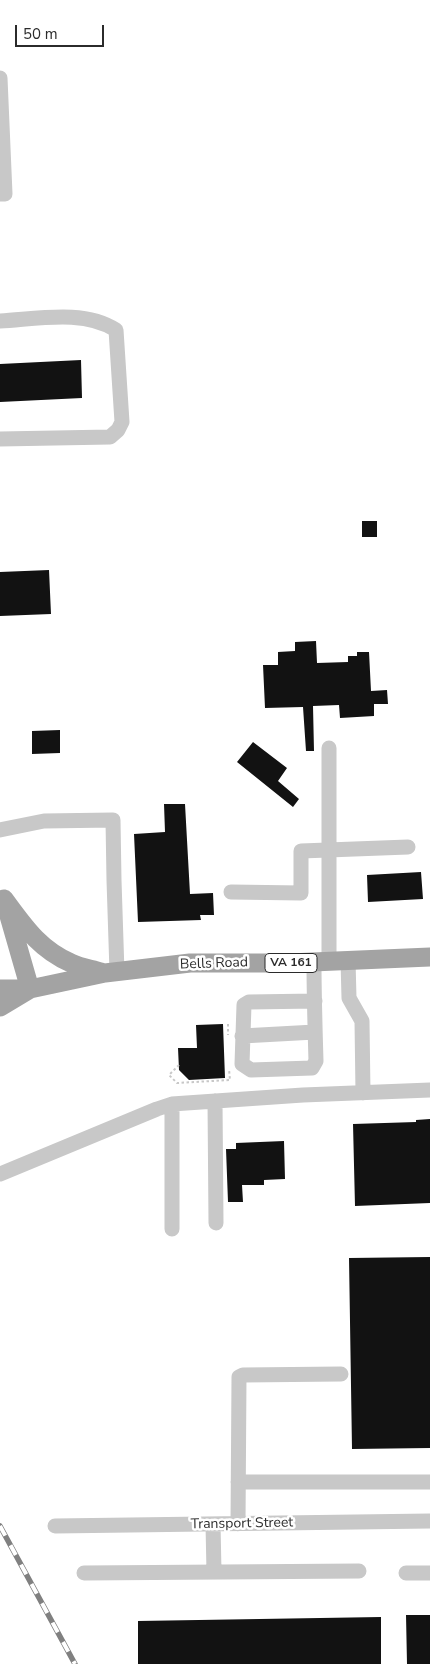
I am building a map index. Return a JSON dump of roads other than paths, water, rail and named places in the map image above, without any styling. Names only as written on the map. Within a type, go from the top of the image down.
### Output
[{"type":"main road","name":"VA 161","points":[[2,893],[32,936],[44,948],[73,964],[111,973]]},
{"type":"main road","name":"VA 161","points":[[2,893],[30,989]]},
{"type":"main road","name":"Bells Road","points":[[30,989],[111,973],[190,963],[430,957]]},
{"type":"main road","points":[[0,989],[30,989]]},
{"type":"main road","points":[[0,1007],[30,989]]},
{"type":"street","points":[[0,72],[2,168],[5,194],[0,194]]},
{"type":"street","points":[[0,321],[79,316],[107,324],[116,330],[122,422],[118,430],[110,437],[0,439]]},
{"type":"street","points":[[315,1001],[248,1002],[244,1005],[235,1037],[242,1064],[251,1070],[312,1068],[316,1061],[315,1001],[322,961],[330,850],[330,748]]},
{"type":"street","points":[[0,830],[44,821],[114,820],[111,973]]},
{"type":"street","points":[[232,892],[302,893],[301,851],[408,847]]},
{"type":"street","points":[[348,960],[349,998],[362,1021],[363,1093]]},
{"type":"street","points":[[235,1037],[315,1032]]},
{"type":"street","points":[[0,1174],[157,1108],[172,1104],[430,1090]]},
{"type":"street","points":[[215,1101],[216,1223]]},
{"type":"street","points":[[172,1104],[172,1229]]},
{"type":"street","points":[[238,1524],[239,1377],[243,1375],[341,1374]]},
{"type":"street","points":[[238,1482],[430,1482]]},
{"type":"street","name":"Transport Street","points":[[55,1526],[430,1521]]},
{"type":"street","points":[[213,1524],[214,1572]]},
{"type":"street","points":[[84,1573],[360,1571]]},
{"type":"street","points":[[406,1573],[430,1573]]},
{"type":"railway","points":[[0,1526],[75,1664]]}]
